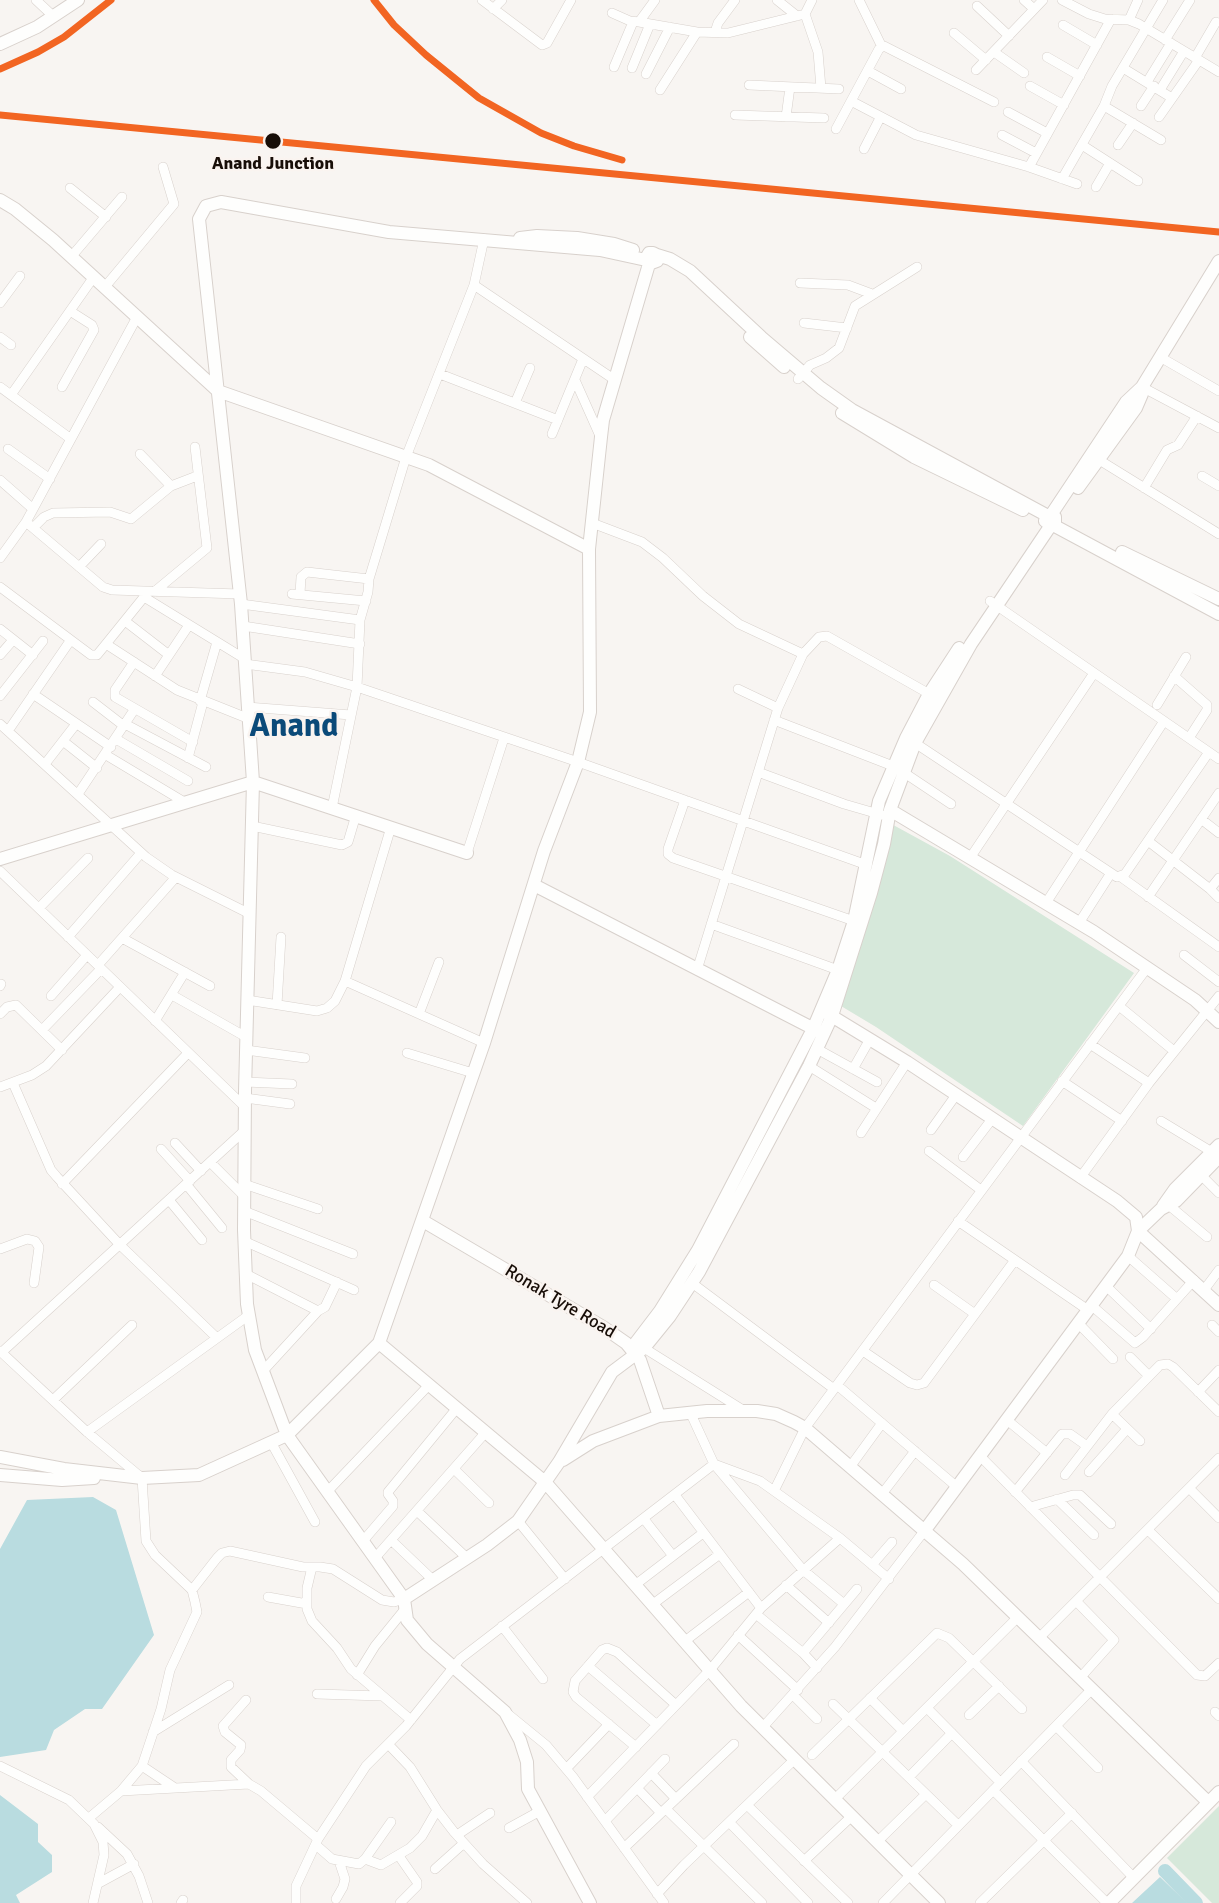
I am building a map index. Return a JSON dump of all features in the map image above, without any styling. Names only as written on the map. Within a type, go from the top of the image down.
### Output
[{"type":"street","points":[[36,0],[53,16]]},
{"type":"street","points":[[0,44],[37,26],[78,0]]},
{"type":"street","points":[[482,0],[542,46],[547,43],[571,0]]},
{"type":"street","points":[[494,9],[502,0]]},
{"type":"street","points":[[716,33],[718,23],[735,0]]},
{"type":"street","points":[[612,13],[636,22],[697,32],[728,33],[801,15],[812,0]]},
{"type":"street","points":[[859,0],[881,47]]},
{"type":"street","points":[[1024,0],[1034,9]]},
{"type":"street","points":[[976,70],[1043,0]]},
{"type":"street","points":[[1062,0],[1089,14],[1129,20],[1219,72]]},
{"type":"street","points":[[1129,20],[1138,0]]},
{"type":"street","points":[[1062,178],[1163,0]]},
{"type":"street","points":[[1154,86],[1168,42],[1190,0]]},
{"type":"street","points":[[781,1],[801,15],[818,52],[821,88]]},
{"type":"street","points":[[614,67],[636,22],[650,2]]},
{"type":"street","points":[[977,6],[1009,36]]},
{"type":"street","points":[[1029,167],[1111,19]]},
{"type":"street","points":[[1159,117],[1197,59],[1216,22]]},
{"type":"street","points":[[632,68],[650,24]]},
{"type":"street","points":[[1063,25],[1097,45]]},
{"type":"street","points":[[646,74],[670,27]]},
{"type":"street","points":[[660,90],[697,32]]},
{"type":"street","points":[[954,33],[986,60]]},
{"type":"street","points":[[881,47],[887,46],[994,102]]},
{"type":"street","points":[[836,129],[881,47]]},
{"type":"street","points":[[1141,106],[1184,51]]},
{"type":"street","points":[[994,52],[1024,73]]},
{"type":"street","points":[[1046,57],[1080,76]]},
{"type":"street","points":[[1124,68],[1172,98]]},
{"type":"street","points":[[868,71],[901,89]]},
{"type":"street","points":[[749,85],[839,89]]},
{"type":"street","points":[[1030,86],[1064,104]]},
{"type":"street","points":[[786,117],[790,87]]},
{"type":"street","points":[[852,101],[880,118],[924,138],[1029,167],[1077,184]]},
{"type":"street","points":[[1104,106],[1161,140]]},
{"type":"street","points":[[1008,112],[1047,133]]},
{"type":"street","points":[[735,115],[824,118]]},
{"type":"street","points":[[864,149],[880,118]]},
{"type":"street","points":[[1118,145],[1133,123]]},
{"type":"street","points":[[1002,135],[1036,153]]},
{"type":"street","points":[[1082,145],[1138,181]]},
{"type":"street","points":[[1096,187],[1110,163]]},
{"type":"street","points":[[104,288],[174,204],[163,167]]},
{"type":"street","points":[[70,188],[106,217]]},
{"type":"street","points":[[71,257],[122,197]]},
{"type":"street","points":[[0,200],[15,209],[71,257],[218,391],[429,465],[589,549]]},
{"type":"street","points":[[664,1903],[546,1745],[427,1644],[407,1620],[405,1604],[287,1435],[255,1350],[249,1315],[244,1241],[244,1131],[253,782],[241,599],[199,219],[206,206],[221,202],[377,230],[600,250],[651,259],[698,288],[764,351],[800,376],[856,423],[914,457],[1051,520],[1216,602]]},
{"type":"street","points":[[332,808],[358,687],[360,620],[369,579],[406,457],[490,240]]},
{"type":"street","points":[[0,1457],[118,1476],[142,1478],[199,1475],[287,1435],[379,1343],[484,1042],[544,851],[578,762],[590,712],[589,549],[601,437],[651,259]]},
{"type":"street","points":[[827,1013],[854,921],[876,813],[934,696],[993,604],[1096,458],[1126,402],[1142,387],[1219,261]]},
{"type":"street","points":[[800,376],[810,365],[839,348],[855,306],[918,267]]},
{"type":"street","points":[[0,303],[20,276]]},
{"type":"street","points":[[11,396],[93,278]]},
{"type":"street","points":[[800,283],[848,285],[872,295]]},
{"type":"street","points":[[474,285],[615,380]]},
{"type":"street","points":[[62,387],[94,330],[92,325],[70,311]]},
{"type":"street","points":[[29,525],[33,509],[136,317]]},
{"type":"street","points":[[804,323],[847,328]]},
{"type":"street","points":[[0,337],[11,345]]},
{"type":"street","points":[[1160,357],[1219,391]]},
{"type":"street","points":[[552,434],[583,359]]},
{"type":"street","points":[[515,403],[530,368]]},
{"type":"street","points":[[440,374],[558,420]]},
{"type":"street","points":[[575,380],[601,437]]},
{"type":"street","points":[[0,387],[71,439]]},
{"type":"street","points":[[1142,387],[1219,428]]},
{"type":"street","points":[[1144,488],[1167,450],[1178,445],[1197,416]]},
{"type":"street","points":[[0,587],[91,656],[97,654],[149,594],[207,548],[195,447]]},
{"type":"street","points":[[8,449],[50,479]]},
{"type":"street","points":[[140,454],[171,486]]},
{"type":"street","points":[[1096,458],[1219,534]]},
{"type":"street","points":[[0,558],[29,525],[53,513],[110,512],[131,519],[171,486],[197,476]]},
{"type":"street","points":[[1202,476],[1219,486]]},
{"type":"street","points":[[0,480],[33,509]]},
{"type":"street","points":[[592,523],[642,542],[739,624],[803,654]]},
{"type":"street","points":[[29,525],[103,587],[112,590],[241,599],[360,620]]},
{"type":"street","points":[[0,539],[9,546]]},
{"type":"street","points":[[79,567],[101,544]]},
{"type":"street","points":[[366,601],[296,594],[301,577],[307,572],[369,579]]},
{"type":"street","points":[[149,594],[189,625],[245,662],[305,672],[358,687],[867,865]]},
{"type":"street","points":[[993,604],[1215,753],[1121,877]]},
{"type":"street","points":[[125,621],[169,655]]},
{"type":"street","points":[[155,676],[189,625]]},
{"type":"street","points":[[243,626],[360,644]]},
{"type":"street","points":[[0,629],[33,655]]},
{"type":"street","points":[[697,970],[778,708],[803,654],[819,637],[827,636],[934,696]]},
{"type":"street","points":[[0,655],[13,640]]},
{"type":"street","points":[[0,696],[43,641]]},
{"type":"street","points":[[8,731],[70,641]]},
{"type":"street","points":[[188,758],[217,642]]},
{"type":"street","points":[[106,644],[155,676],[202,701],[247,712],[351,716]]},
{"type":"street","points":[[1157,705],[1186,657]]},
{"type":"street","points":[[134,662],[114,694],[134,710],[192,743]]},
{"type":"street","points":[[970,858],[1094,673]]},
{"type":"street","points":[[1174,676],[1208,708],[1189,738]]},
{"type":"street","points":[[738,689],[778,708]]},
{"type":"street","points":[[33,694],[186,803]]},
{"type":"street","points":[[637,1350],[698,1250],[819,1031],[872,893],[898,769],[915,743],[934,696]]},
{"type":"street","points":[[93,702],[124,725],[205,767]]},
{"type":"street","points":[[78,794],[134,710]]},
{"type":"street","points":[[774,720],[898,769],[951,804]]},
{"type":"street","points":[[1046,904],[1164,721]]},
{"type":"street","points":[[0,724],[141,853],[176,877],[250,914]]},
{"type":"street","points":[[44,764],[76,724]]},
{"type":"street","points":[[0,859],[253,782],[467,853],[504,738]]},
{"type":"street","points":[[63,741],[97,768]]},
{"type":"street","points":[[915,743],[1121,877],[1219,947]]},
{"type":"street","points":[[111,747],[188,781]]},
{"type":"street","points":[[758,772],[844,804],[890,814],[1079,923],[1147,968],[1219,1022]]},
{"type":"street","points":[[1148,897],[1219,793]]},
{"type":"street","points":[[685,800],[668,854],[673,858],[854,921]]},
{"type":"street","points":[[252,826],[342,845],[348,842],[356,816]]},
{"type":"street","points":[[1201,819],[1219,833]]},
{"type":"street","points":[[247,1000],[317,1011],[327,1008],[335,1001],[345,981],[391,827]]},
{"type":"street","points":[[1148,841],[1219,898]]},
{"type":"street","points":[[68,937],[141,853]]},
{"type":"street","points":[[39,908],[88,858]]},
{"type":"street","points":[[0,871],[188,1053],[245,1103],[290,1104]]},
{"type":"street","points":[[1079,923],[1111,873]]},
{"type":"street","points":[[42,1030],[176,877]]},
{"type":"street","points":[[1210,889],[1219,878]]},
{"type":"street","points":[[534,885],[819,1031]]},
{"type":"street","points":[[710,924],[838,970]]},
{"type":"street","points":[[277,1004],[281,937]]},
{"type":"street","points":[[122,938],[210,986]]},
{"type":"street","points":[[51,996],[87,955]]},
{"type":"street","points":[[1184,955],[1219,982]]},
{"type":"street","points":[[419,1014],[439,962]]},
{"type":"street","points":[[774,1491],[805,1429],[1147,968]]},
{"type":"street","points":[[155,1021],[185,972]]},
{"type":"street","points":[[345,981],[484,1042]]},
{"type":"street","points":[[0,1087],[40,1071],[120,987]]},
{"type":"street","points":[[172,995],[246,1037]]},
{"type":"street","points":[[1080,1178],[1149,1083],[1219,996]]},
{"type":"street","points":[[0,1014],[13,1004],[62,1050]]},
{"type":"street","points":[[1119,1006],[1174,1051]]},
{"type":"street","points":[[827,1013],[907,1062],[1117,1201],[1136,1217],[1138,1231],[1219,1305]]},
{"type":"street","points":[[357,1675],[405,1604],[433,1580],[518,1521],[559,1462],[612,1373],[670,1316],[721,1233],[809,1066],[817,1049],[819,1031]]},
{"type":"street","points":[[853,1069],[870,1040]]},
{"type":"street","points":[[1090,1044],[1149,1083]]},
{"type":"street","points":[[817,1049],[877,1082]]},
{"type":"street","points":[[246,1050],[305,1058]]},
{"type":"street","points":[[62,1184],[188,1053]]},
{"type":"street","points":[[407,1053],[473,1073]]},
{"type":"street","points":[[861,1133],[907,1062]]},
{"type":"street","points":[[809,1066],[876,1108]]},
{"type":"street","points":[[1062,1081],[1122,1121]]},
{"type":"street","points":[[245,1082],[292,1084]]},
{"type":"street","points":[[13,1083],[51,1170],[62,1184],[120,1245],[217,1338]]},
{"type":"street","points":[[931,1130],[956,1095]]},
{"type":"street","points":[[963,1157],[992,1119]]},
{"type":"street","points":[[1161,1121],[1217,1152]]},
{"type":"street","points":[[92,1821],[142,1766],[161,1709],[170,1670],[197,1612],[192,1590],[155,1555],[146,1541],[142,1478],[87,1432],[1,1352],[244,1131]]},
{"type":"street","points":[[175,1143],[201,1171]]},
{"type":"street","points":[[161,1149],[222,1228]]},
{"type":"street","points":[[929,1151],[981,1190]]},
{"type":"street","points":[[1165,1205],[1176,1201],[1201,1175],[1217,1152]]},
{"type":"street","points":[[762,1727],[817,1668],[889,1579],[1128,1256],[1138,1231],[1165,1205],[1175,1189],[1217,1152]]},
{"type":"street","points":[[210,1162],[244,1190],[317,1209]]},
{"type":"street","points":[[1201,1175],[1219,1193]]},
{"type":"street","points":[[169,1200],[202,1240]]},
{"type":"street","points":[[1165,1205],[1206,1237]]},
{"type":"street","points":[[244,1211],[352,1254]]},
{"type":"street","points":[[958,1221],[1090,1308],[1135,1343],[1151,1329],[1194,1280]]},
{"type":"street","name":"Ronak Tyre Road","points":[[423,1222],[603,1327],[637,1350],[659,1416]]},
{"type":"street","points":[[0,1249],[27,1239],[35,1241],[39,1247],[34,1283]]},
{"type":"street","points":[[244,1241],[354,1290]]},
{"type":"street","points":[[1128,1256],[1177,1299]]},
{"type":"street","points":[[863,1351],[910,1383],[923,1383],[1015,1260]]},
{"type":"street","points":[[1204,1290],[1219,1270]]},
{"type":"street","points":[[246,1274],[318,1311]]},
{"type":"street","points":[[263,1371],[318,1311],[325,1307],[337,1282]]},
{"type":"street","points":[[692,1283],[836,1387],[957,1487]]},
{"type":"street","points":[[934,1284],[975,1314]]},
{"type":"street","points":[[1106,1286],[1151,1329]]},
{"type":"street","points":[[87,1432],[249,1315]]},
{"type":"street","points":[[1078,1323],[1113,1359]]},
{"type":"street","points":[[53,1400],[132,1325]]},
{"type":"street","points":[[379,1343],[545,1482],[762,1727],[939,1903]]},
{"type":"street","points":[[637,1350],[744,1411]]},
{"type":"street","points":[[1130,1357],[1148,1375]]},
{"type":"street","points":[[1065,1475],[1112,1414],[1160,1364],[1168,1364],[1219,1412]]},
{"type":"street","points":[[1198,1392],[1219,1370]]},
{"type":"street","points":[[327,1492],[429,1385]]},
{"type":"street","points":[[363,1541],[393,1506],[388,1492],[457,1408]]},
{"type":"street","points":[[559,1462],[593,1441],[659,1416],[691,1412],[744,1411],[776,1414],[805,1429],[925,1530],[1208,1802]]},
{"type":"street","points":[[691,1412],[714,1464],[803,1570],[844,1604]]},
{"type":"street","points":[[1112,1414],[1140,1441]]},
{"type":"street","points":[[1006,1420],[1047,1453]]},
{"type":"street","points":[[850,1467],[882,1423]]},
{"type":"street","points":[[1089,1472],[1127,1429]]},
{"type":"street","points":[[375,1558],[486,1432]]},
{"type":"street","points":[[1016,1492],[1062,1434],[1075,1436],[1087,1446]]},
{"type":"street","points":[[271,1442],[315,1522]]},
{"type":"street","points":[[882,1494],[915,1451]]},
{"type":"street","points":[[980,1456],[1197,1675],[1205,1676],[1219,1662]]},
{"type":"street","points":[[1040,1638],[1218,1461]]},
{"type":"street","points":[[714,1464],[760,1481],[840,1538],[889,1579]]},
{"type":"street","points":[[296,1903],[296,1886],[317,1842],[366,1766],[411,1720],[465,1654],[714,1464]]},
{"type":"street","points":[[454,1469],[489,1503]]},
{"type":"street","points":[[0,1475],[62,1480],[118,1476]]},
{"type":"street","points":[[1189,1488],[1219,1518]]},
{"type":"street","points":[[1030,1507],[1073,1494],[1080,1495],[1111,1524]]},
{"type":"street","points":[[675,1495],[749,1592],[759,1611],[817,1668]]},
{"type":"street","points":[[1057,1499],[1094,1535]]},
{"type":"street","points":[[417,1511],[467,1558]]},
{"type":"street","points":[[644,1519],[673,1556]]},
{"type":"street","points":[[518,1521],[565,1579]]},
{"type":"street","points":[[1148,1530],[1219,1599]]},
{"type":"street","points":[[635,1585],[703,1533]]},
{"type":"street","points":[[587,1797],[710,1670],[759,1611],[840,1538]]},
{"type":"street","points":[[391,1540],[433,1580]]},
{"type":"street","points":[[872,1565],[892,1542]]},
{"type":"street","points":[[192,1590],[222,1553],[230,1551],[303,1567],[333,1569],[382,1600],[405,1604]]},
{"type":"street","points":[[653,1604],[720,1554]]},
{"type":"street","points":[[312,1567],[307,1588],[307,1604],[312,1621],[357,1675],[411,1720]]},
{"type":"street","points":[[786,1586],[829,1623]]},
{"type":"street","points":[[803,1653],[857,1588]]},
{"type":"street","points":[[685,1641],[749,1592]]},
{"type":"street","points":[[268,1597],[307,1604]]},
{"type":"street","points":[[1076,1601],[1114,1640],[1080,1678]]},
{"type":"street","points":[[835,1799],[1018,1617]]},
{"type":"street","points":[[502,1626],[543,1679]]},
{"type":"street","points":[[812,1755],[937,1633],[949,1638],[1023,1709]]},
{"type":"street","points":[[738,1635],[795,1692],[817,1719]]},
{"type":"street","points":[[636,1747],[573,1692],[575,1681],[602,1650],[613,1649],[676,1705]]},
{"type":"street","points":[[588,1666],[657,1725]]},
{"type":"street","points":[[153,1732],[229,1685]]},
{"type":"street","points":[[969,1715],[999,1686]]},
{"type":"street","points":[[883,1903],[1092,1689]]},
{"type":"street","points":[[317,1694],[382,1696]]},
{"type":"street","points":[[870,1698],[903,1731]]},
{"type":"street","points":[[246,1700],[223,1726],[225,1732],[241,1745],[231,1767],[317,1842],[332,1859],[353,1864],[365,1859],[391,1822]]},
{"type":"street","points":[[833,1704],[958,1825]]},
{"type":"street","points":[[927,1708],[1000,1782]]},
{"type":"street","points":[[505,1712],[520,1740],[527,1762],[528,1789],[590,1903]]},
{"type":"street","points":[[566,1769],[609,1724]]},
{"type":"street","points":[[1056,1726],[1098,1768]]},
{"type":"street","points":[[909,1777],[952,1733]]},
{"type":"street","points":[[388,1744],[410,1767],[437,1810],[457,1835],[483,1864],[527,1903]]},
{"type":"street","points":[[624,1848],[734,1744]]},
{"type":"street","points":[[605,1821],[665,1759]]},
{"type":"street","points":[[657,1894],[795,1759]]},
{"type":"street","points":[[1021,1761],[1134,1878]]},
{"type":"street","points":[[0,1766],[69,1800],[118,1845],[134,1864],[148,1903]]},
{"type":"street","points":[[142,1766],[175,1788]]},
{"type":"street","points":[[651,1773],[676,1799]]},
{"type":"street","points":[[121,1791],[249,1784]]},
{"type":"street","points":[[637,1788],[704,1846],[762,1903]]},
{"type":"street","points":[[993,1790],[1108,1903],[1219,1792]]},
{"type":"street","points":[[878,1842],[926,1794]]},
{"type":"street","points":[[747,1805],[848,1903]]},
{"type":"street","points":[[365,1859],[381,1865],[410,1849],[422,1836],[437,1810]]},
{"type":"street","points":[[509,1828],[540,1811]]},
{"type":"street","points":[[457,1835],[490,1813]]},
{"type":"street","points":[[980,1903],[1072,1813]]},
{"type":"street","points":[[804,1861],[852,1816]]},
{"type":"street","points":[[92,1821],[103,1842],[103,1866],[93,1903]]},
{"type":"street","points":[[729,1822],[808,1903]]},
{"type":"street","points":[[435,1869],[464,1843]]},
{"type":"street","points":[[399,1856],[417,1886],[400,1903]]},
{"type":"street","points":[[336,1899],[345,1879],[339,1861]]},
{"type":"street","points":[[99,1883],[134,1864]]},
{"type":"green space","points":[[886,821],[950,856],[1134,973],[1023,1126],[836,1003]]},
{"type":"green space","points":[[1219,1806],[1219,1903],[1212,1903],[1167,1858]]},
{"type":"water","points":[[93,1497],[116,1510],[154,1635],[102,1709],[85,1709],[54,1730],[46,1750],[0,1757],[0,1549],[27,1500]]},
{"type":"water","points":[[0,1795],[38,1824],[38,1842],[52,1855],[52,1872],[16,1895],[20,1903],[0,1903]]},
{"type":"water","points":[[1160,1877],[1187,1903],[1132,1903]]},
{"type":"waterway","points":[[1165,1871],[1196,1903]]},
{"type":"transit line","points":[[0,69],[64,37],[111,0]]},
{"type":"transit line","points":[[374,0],[394,25],[426,55],[479,98],[541,133],[622,160]]},
{"type":"transit line","points":[[0,115],[1219,232]]},
{"type":"place","name":"Anand Junction","points":[[273,141]]},
{"type":"district","name":"Anand","points":[[294,728]]}]
